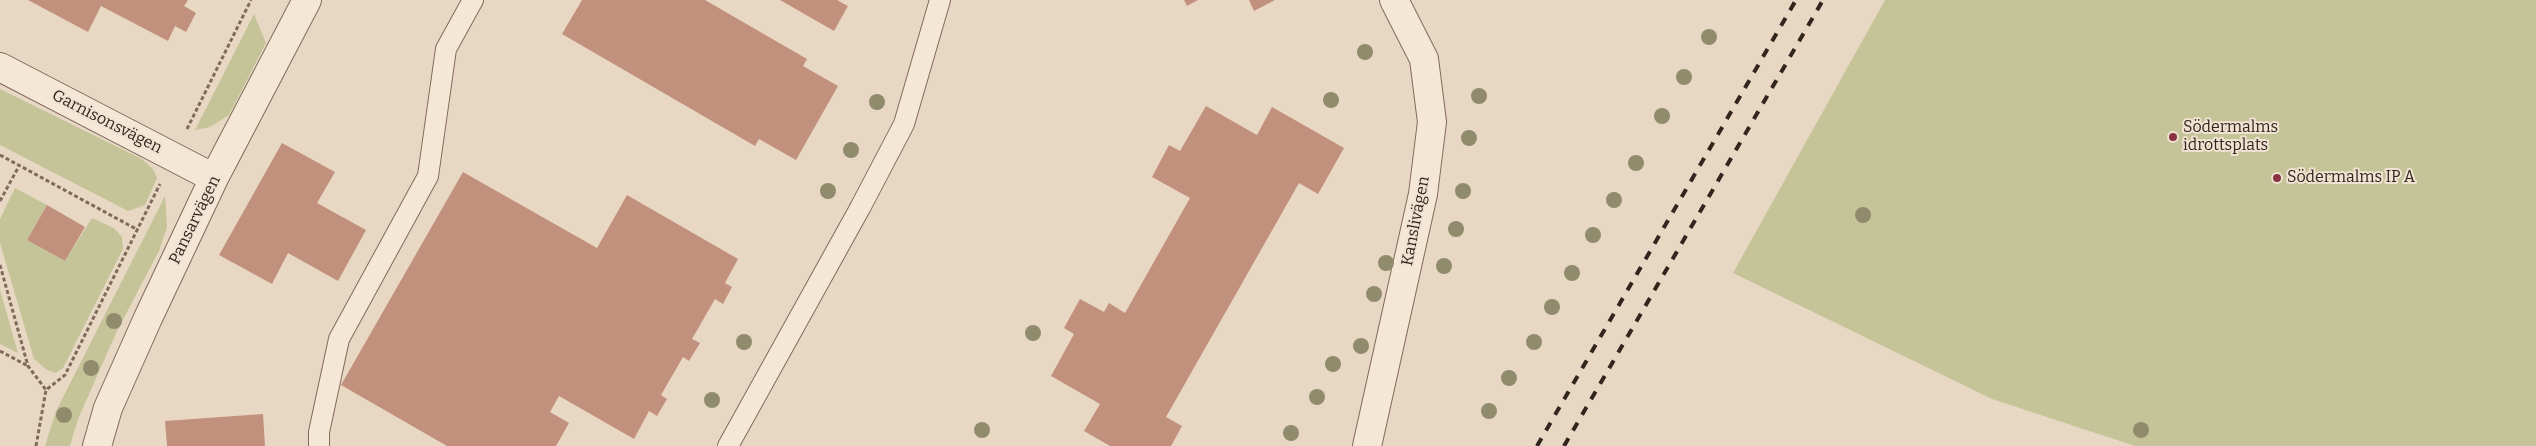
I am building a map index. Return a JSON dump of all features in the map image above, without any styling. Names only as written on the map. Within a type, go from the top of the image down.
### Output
[{"type":"street","name":"Kanslivägen","points":[[1367,446],[1423,194],[1432,122],[1424,59],[1394,0]]},
{"type":"street","name":"Pansarvägen","points":[[97,446],[108,408],[214,178],[300,2]]},
{"type":"street","name":"Garnisonsvägen","points":[[0,67],[214,178]]},
{"type":"lane","points":[[318,446],[319,432],[339,339],[428,176],[446,49],[473,0]]},
{"type":"lane","points":[[728,446],[860,208],[904,124],[940,0]]},
{"type":"path","points":[[186,130],[251,0]]},
{"type":"path","points":[[0,155],[138,230]]},
{"type":"path","points":[[0,202],[19,166]]},
{"type":"path","points":[[36,446],[46,390],[65,375],[161,182]]},
{"type":"path","points":[[0,265],[28,366],[46,390]]},
{"type":"path","points":[[0,351],[28,366]]},
{"type":"green space","name":"Södermalms idrottsplats","points":[[1885,0],[2536,0],[2536,446],[2135,446],[1992,399],[1733,273]]},
{"type":"green space","points":[[254,14],[266,43],[229,115],[210,127],[195,130]]},
{"type":"green space","points":[[0,89],[142,159],[153,169],[157,178],[145,205],[128,211],[0,145]]},
{"type":"green space","points":[[15,188],[47,205],[27,240],[65,261],[92,218],[114,228],[122,237],[123,249],[63,368],[56,373],[47,370],[34,359],[0,243],[0,219]]},
{"type":"green space","points":[[165,196],[167,227],[159,251],[117,331],[78,419],[70,446],[45,446],[56,411]]},
{"type":"green space","points":[[0,290],[18,353],[0,344]]},
{"type":"building","points":[[28,0],[188,0],[184,6],[196,13],[186,32],[175,26],[168,41],[101,6],[88,32]]},
{"type":"building","points":[[582,0],[705,0],[807,59],[803,66],[838,86],[796,160],[759,139],[755,146],[562,34]]},
{"type":"building","points":[[780,0],[837,0],[848,6],[834,31]]},
{"type":"building","points":[[1184,0],[1198,0],[1187,6]]},
{"type":"building","points":[[1249,0],[1275,0],[1254,11]]},
{"type":"building","points":[[1206,106],[1257,135],[1272,107],[1344,148],[1318,194],[1299,183],[1166,417],[1182,426],[1171,446],[1110,446],[1084,431],[1100,404],[1051,376],[1074,334],[1064,328],[1080,299],[1104,312],[1109,303],[1125,313],[1190,198],[1152,177],[1169,145],[1180,151]]},
{"type":"building","points":[[282,143],[335,172],[317,203],[366,230],[338,281],[288,253],[272,284],[219,255]]},
{"type":"building","points":[[463,172],[597,248],[627,195],[738,259],[725,283],[732,287],[723,304],[715,299],[692,339],[700,343],[689,361],[683,357],[661,395],[667,399],[657,416],[649,411],[634,439],[559,396],[550,412],[569,423],[556,446],[447,446],[341,385]]},
{"type":"building","points":[[47,205],[85,227],[65,261],[27,240]]},
{"type":"building","points":[[263,414],[265,446],[167,446],[165,421]]},
{"type":"railway","points":[[1537,446],[1796,0]]},
{"type":"railway","points":[[1564,446],[1823,0]]},
{"type":"place","name":"Södermalms idrottsplats","points":[[2173,137]]},
{"type":"place","name":"Södermalms IP A","points":[[2277,178]]}]
